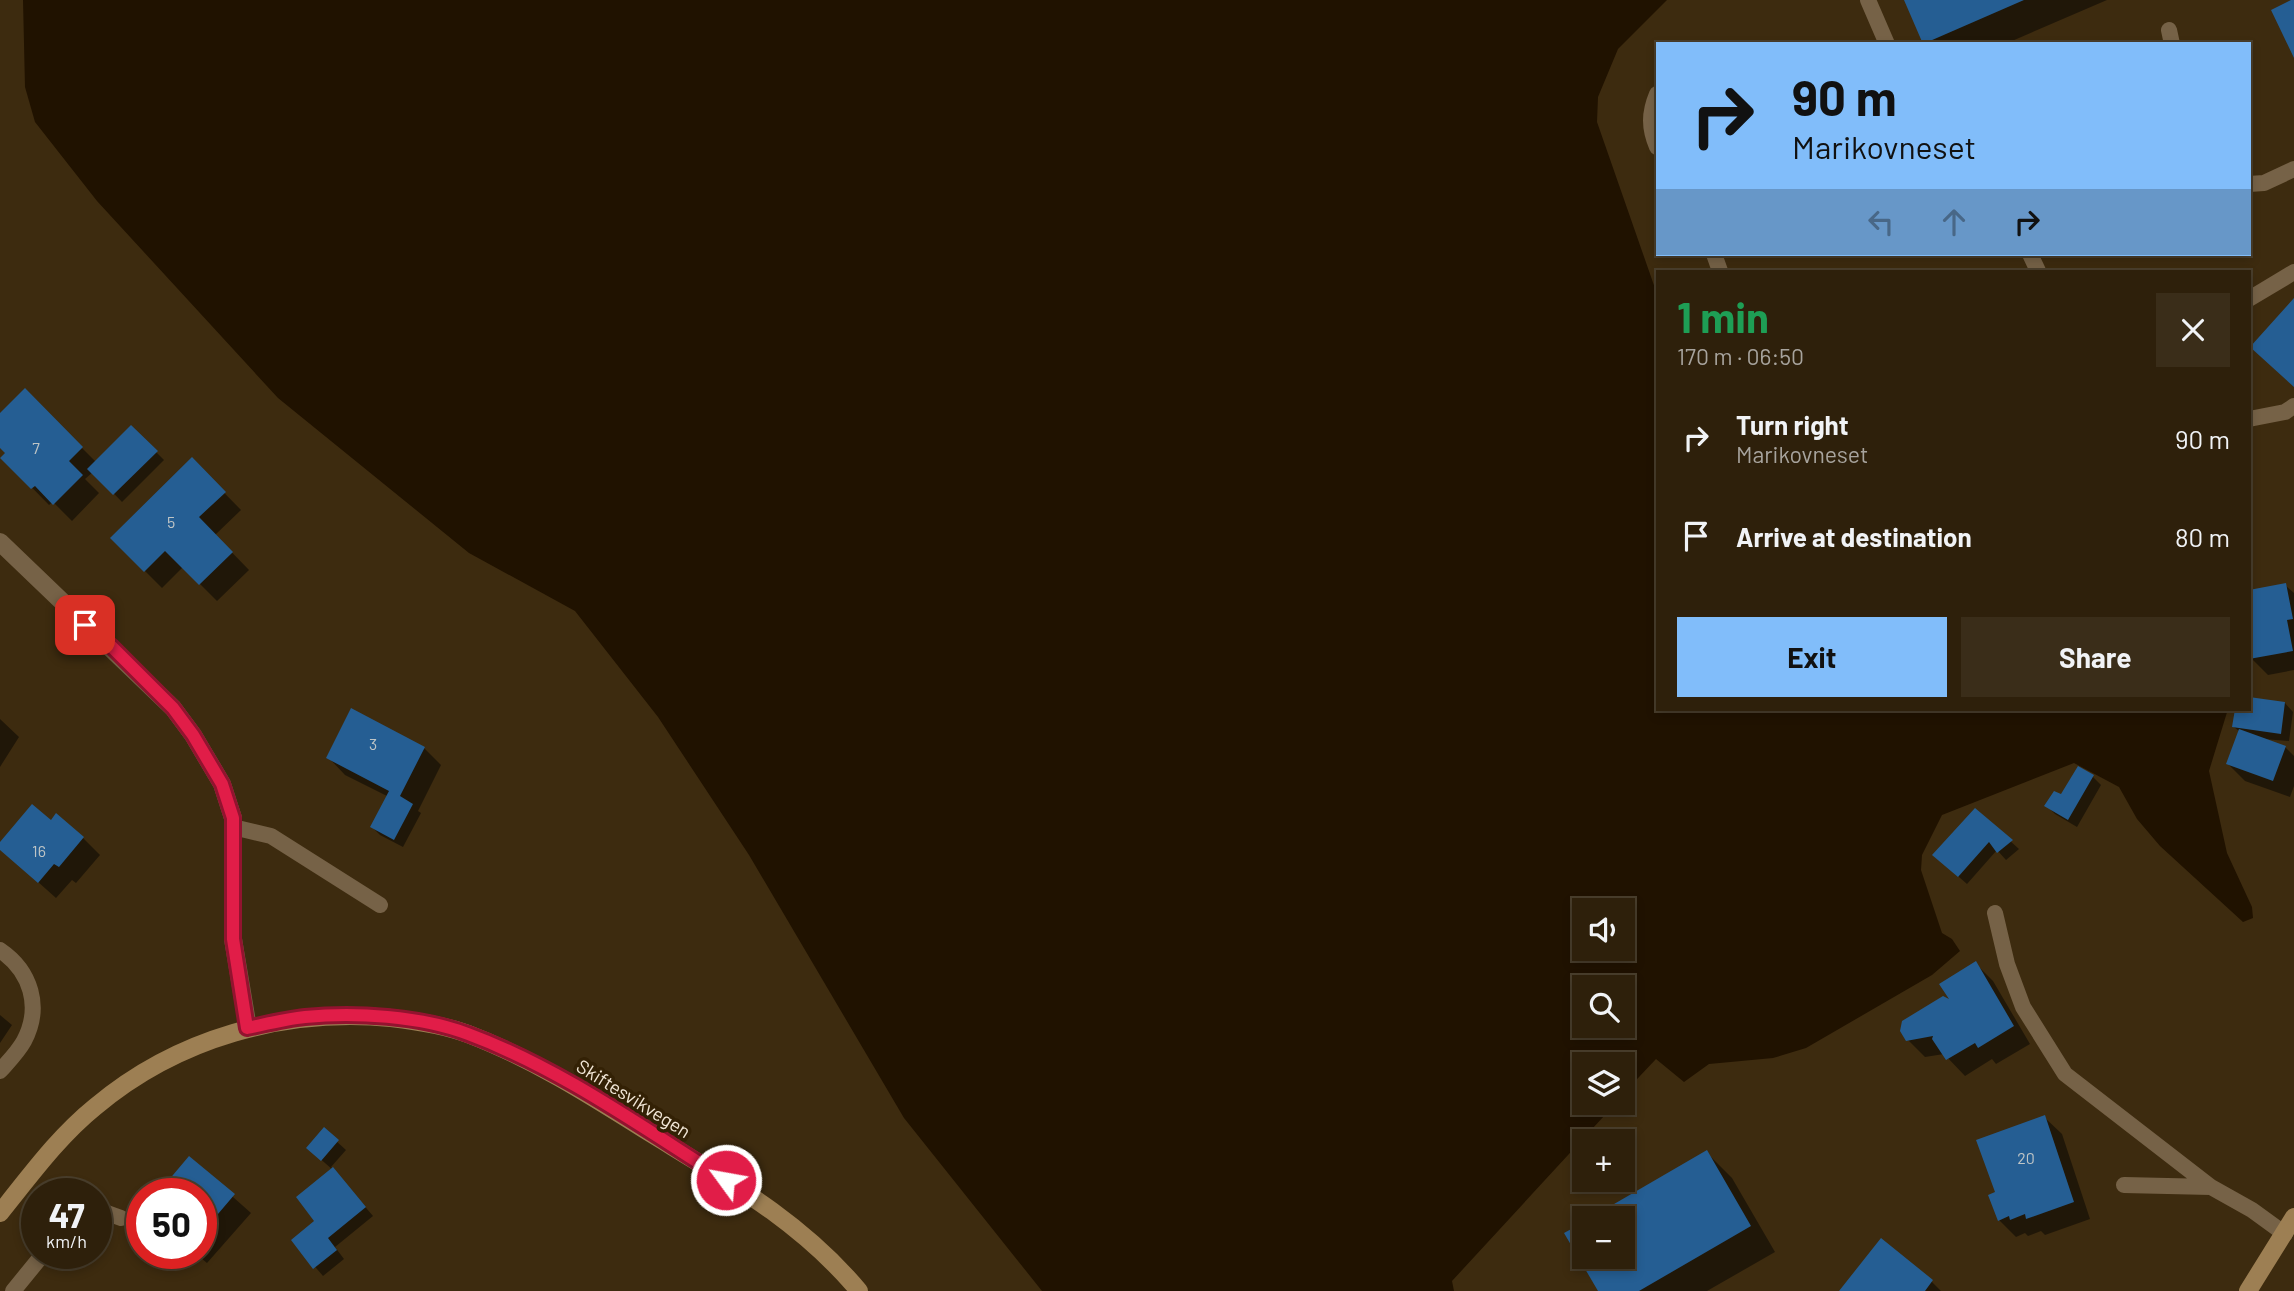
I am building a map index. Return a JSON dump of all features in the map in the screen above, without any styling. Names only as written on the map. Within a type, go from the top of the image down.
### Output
[{"type":"main road","name":"Skiftesvikvegen","points":[[0,1213],[55,1144],[94,1107],[139,1075],[187,1049],[247,1028],[305,1017],[359,1015],[413,1021],[467,1033],[553,1073],[748,1193],[796,1227],[839,1267],[859,1291]]},
{"type":"main road","points":[[2248,1291],[2294,1217]]},
{"type":"street","points":[[0,542],[173,708],[193,735],[222,784],[233,818],[233,939],[247,1028]]},
{"type":"lane","points":[[1868,0],[1886,42]]},
{"type":"lane","points":[[1656,96],[1650,124],[1656,144]]},
{"type":"lane","points":[[2251,184],[2264,183],[2294,169]]},
{"type":"lane","points":[[2251,298],[2294,272]]},
{"type":"lane","points":[[2251,419],[2285,412],[2294,406]]},
{"type":"lane","points":[[233,827],[271,836],[380,905]]},
{"type":"lane","points":[[1995,913],[2007,964],[2023,1007],[2065,1074],[2211,1187],[2252,1210],[2285,1234]]},
{"type":"lane","points":[[0,950],[23,970],[33,1003],[24,1041],[0,1071]]},
{"type":"lane","points":[[2124,1185],[2211,1187]]},
{"type":"lane","points":[[112,1215],[121,1218]]},
{"type":"lane","points":[[13,1291],[31,1269]]},
{"type":"shaded area","points":[[23,0],[1667,0],[1618,49],[1598,97],[1597,122],[1656,291],[1656,711],[2227,711],[2209,771],[2227,853],[2252,907],[2253,918],[2243,922],[2160,846],[2137,819],[2119,787],[2074,763],[1942,815],[1922,855],[1921,870],[1942,933],[1952,939],[1960,951],[1932,975],[1806,1048],[1773,1058],[1709,1064],[1684,1082],[1656,1059],[1635,1081],[1635,1052],[1572,1052],[1572,1115],[1605,1115],[1592,1129],[1572,1129],[1572,1151],[1452,1281],[1454,1291],[1042,1291],[904,1118],[749,855],[658,717],[575,611],[469,553],[278,398],[97,201],[35,122],[25,87]]},
{"type":"building","points":[[1904,0],[2024,0],[1928,42],[1922,42]]},
{"type":"building","points":[[2294,0],[2294,58],[2271,10]]},
{"type":"building","points":[[2294,298],[2294,387],[2251,346]]},
{"type":"building","points":[[25,388],[83,447],[69,461],[83,475],[53,505],[35,486],[31,489],[0,458],[5,453],[0,448],[0,413]]},
{"type":"building","points":[[131,425],[158,451],[113,495],[87,469]]},
{"type":"building","points":[[192,457],[226,492],[199,517],[233,552],[199,585],[165,551],[144,572],[110,538]]},
{"type":"building","points":[[2286,583],[2293,619],[2287,620],[2293,651],[2251,659],[2251,590]]},
{"type":"building","points":[[2251,697],[2285,702],[2281,734],[2232,727],[2235,711],[2251,711]]},
{"type":"building","points":[[351,708],[425,747],[400,796],[413,804],[394,840],[370,827],[389,791],[326,758]]},
{"type":"building","points":[[2239,729],[2286,746],[2273,781],[2226,764]]},
{"type":"building","points":[[2078,766],[2094,775],[2068,820],[2044,806],[2054,791],[2061,794]]},
{"type":"building","points":[[32,804],[51,820],[56,813],[84,837],[59,867],[54,864],[38,883],[0,850],[0,842]]},
{"type":"building","points":[[1975,808],[2013,840],[1997,853],[1989,842],[1958,877],[1932,855]]},
{"type":"building","points":[[1976,961],[2014,1026],[1978,1048],[1975,1043],[1946,1060],[1932,1039],[1933,1036],[1906,1041],[1900,1031],[1902,1021],[1943,996],[1949,999],[1939,984]]},
{"type":"building","points":[[2045,1115],[2074,1202],[2026,1219],[2025,1214],[1998,1221],[1988,1195],[1995,1192],[1976,1140]]},
{"type":"building","points":[[324,1127],[339,1140],[321,1161],[306,1148]]},
{"type":"building","points":[[1707,1150],[1751,1226],[1639,1291],[1598,1291],[1585,1269],[1635,1269],[1635,1206],[1611,1206]]},
{"type":"building","points":[[189,1156],[216,1178],[170,1178]]},
{"type":"building","points":[[333,1167],[366,1207],[328,1238],[337,1250],[313,1269],[291,1240],[314,1221],[296,1197]]},
{"type":"building","points":[[217,1179],[235,1194],[217,1215]]},
{"type":"building","points":[[1572,1229],[1572,1247],[1564,1233]]},
{"type":"building","points":[[1881,1238],[1933,1280],[1925,1291],[1839,1291]]},
{"type":"route","points":[[85,625],[112,647],[173,708],[193,735],[222,784],[233,818],[233,939],[247,1028],[305,1017],[359,1015],[413,1021],[467,1033],[553,1073],[726,1180]]}]
